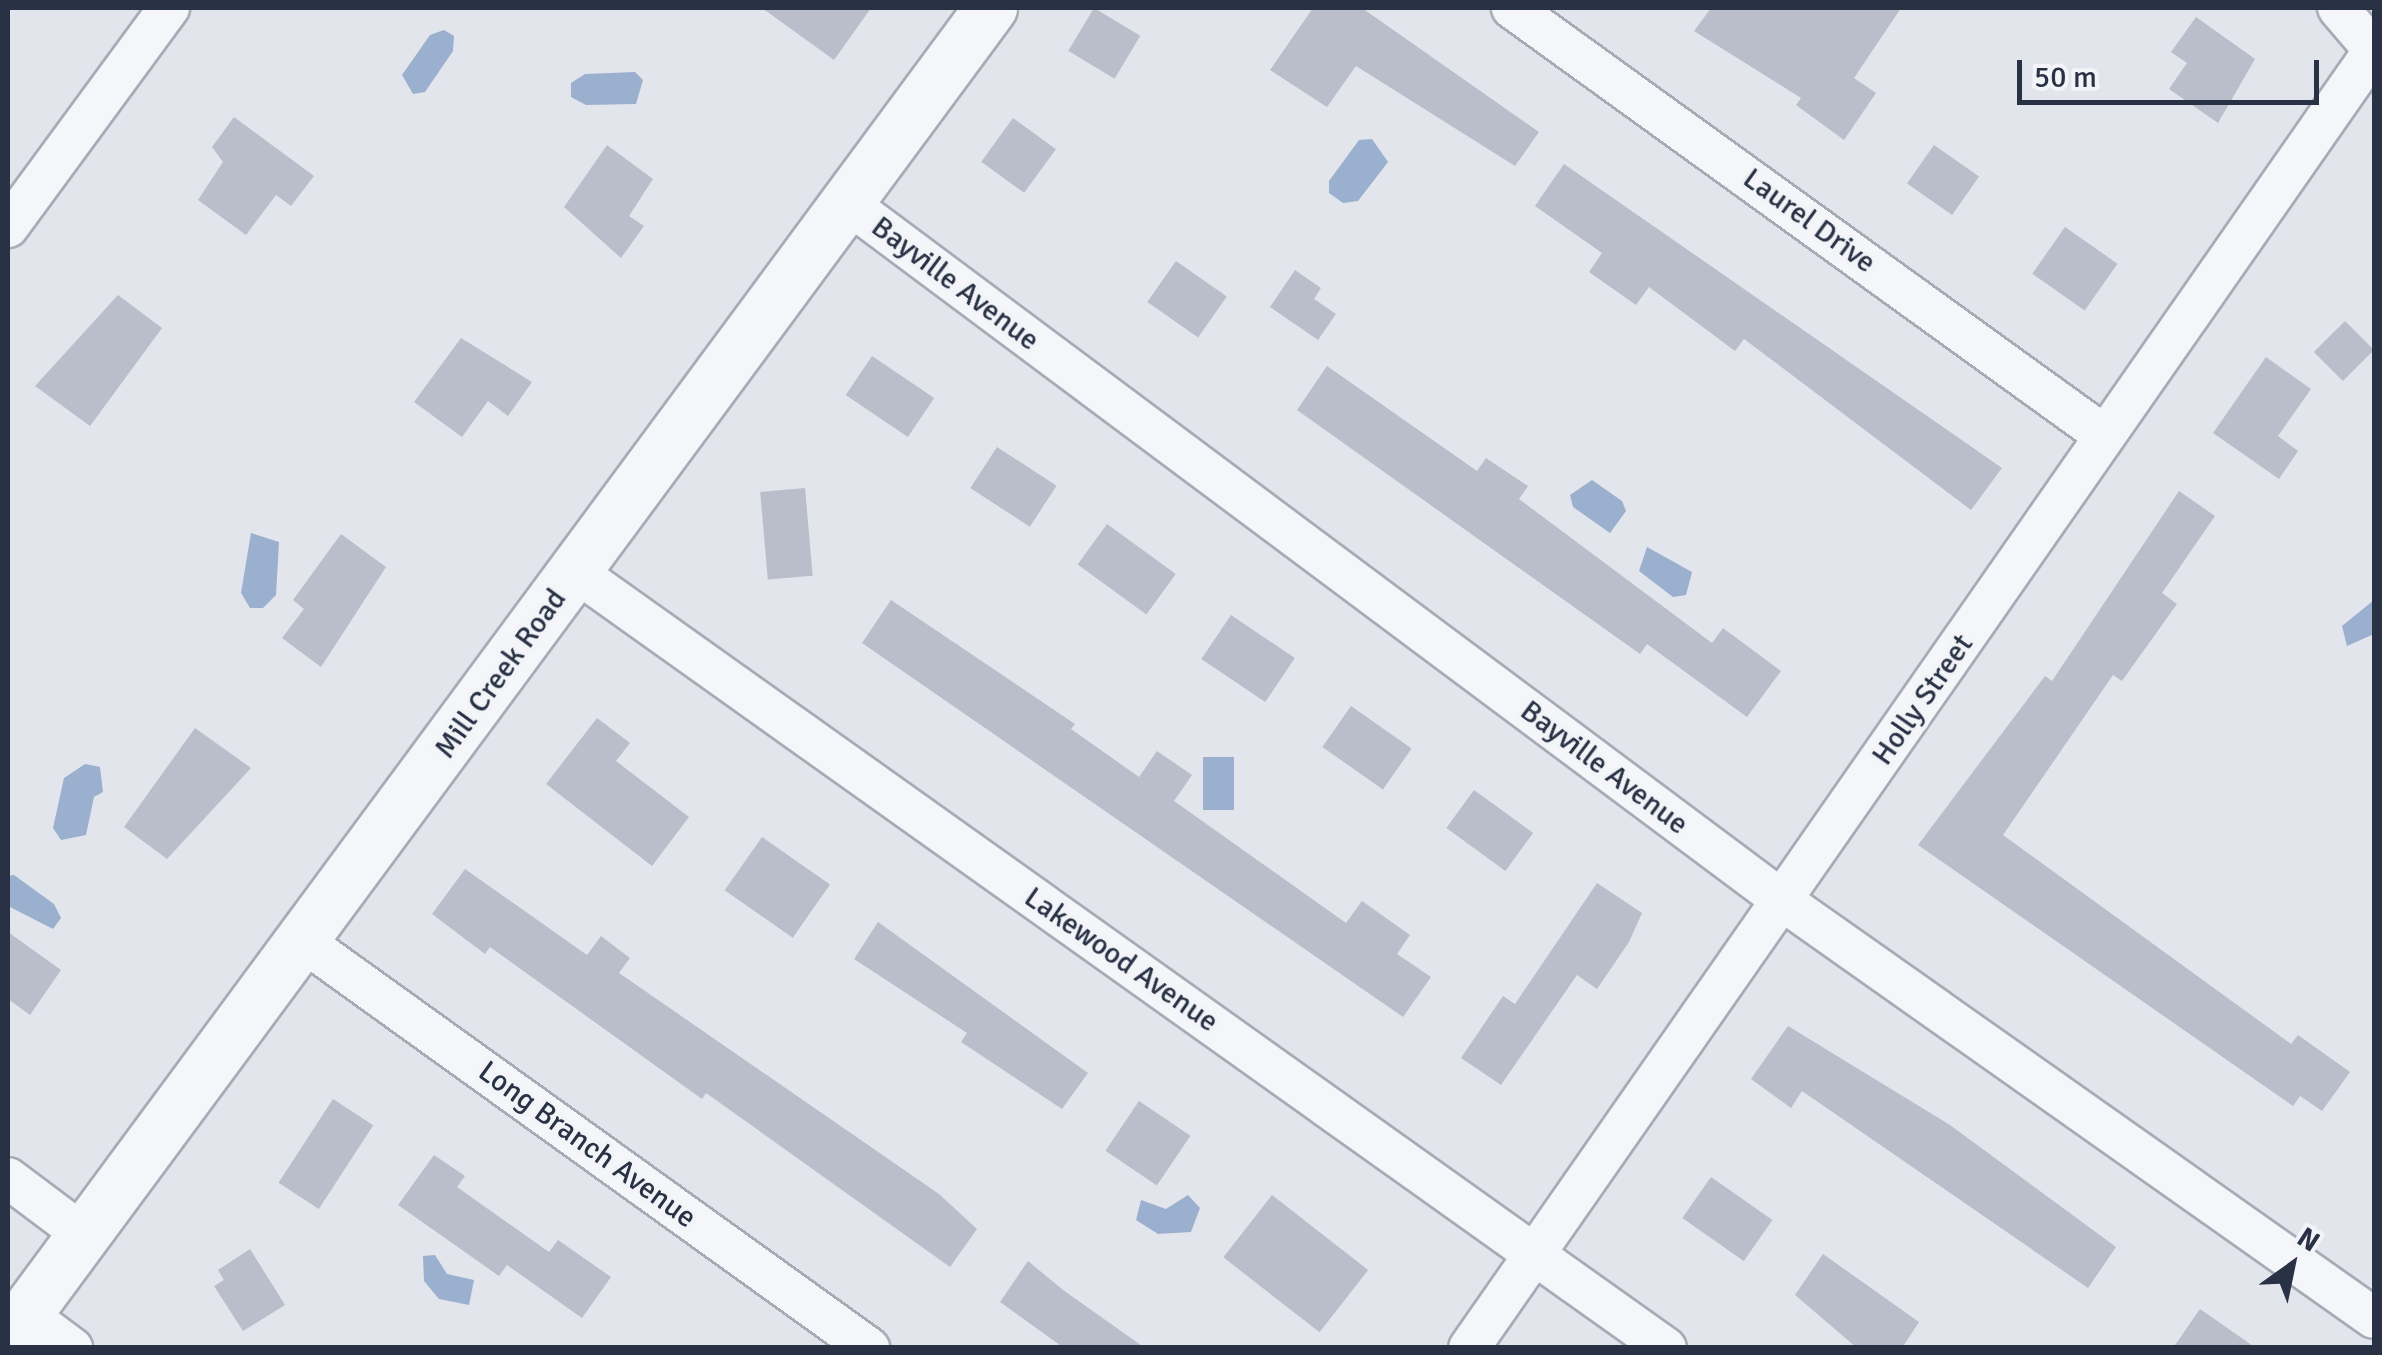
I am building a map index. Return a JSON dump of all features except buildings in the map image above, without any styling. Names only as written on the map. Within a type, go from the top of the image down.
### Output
[{"type":"street","points":[[13,209],[169,8]]},
{"type":"street","name":"Mill Creek Road","points":[[16,1326],[304,942],[991,8]]},
{"type":"street","name":"Laurel Drive","points":[[1512,8],[2106,436]]},
{"type":"street","points":[[2338,8],[2374,50]]},
{"type":"street","name":"Holly Street","points":[[1469,1348],[2374,50]]},
{"type":"street","name":"Bayville Avenue","points":[[846,202],[1783,901],[2374,1318]]},
{"type":"street","name":"Lakewood Avenue","points":[[576,572],[1666,1348]]},
{"type":"street","name":"Long Branch Avenue","points":[[304,942],[869,1348]]},
{"type":"street","points":[[8,1178],[84,1235]]},
{"type":"street","points":[[16,1326],[72,1348]]},
{"type":"water","points":[[444,30],[454,36],[453,51],[425,92],[413,94],[402,75],[430,35]]},
{"type":"water","points":[[635,72],[643,80],[636,104],[586,105],[571,97],[571,83],[585,74]]},
{"type":"water","points":[[1372,139],[1388,162],[1358,201],[1343,203],[1329,193],[1329,181],[1359,140]]},
{"type":"water","points":[[1592,480],[1622,501],[1626,511],[1610,533],[1573,507],[1570,495]]},
{"type":"water","points":[[251,533],[279,542],[276,595],[263,608],[250,608],[241,593]]},
{"type":"water","points":[[1647,547],[1692,572],[1686,595],[1673,597],[1639,571]]},
{"type":"water","points":[[2374,600],[2374,634],[2347,646],[2342,626]]},
{"type":"water","points":[[1203,757],[1234,757],[1234,810],[1203,810]]},
{"type":"water","points":[[85,764],[100,767],[103,792],[94,797],[86,835],[61,840],[53,828],[64,778]]},
{"type":"water","points":[[14,875],[54,904],[61,918],[53,929],[8,906],[8,876]]},
{"type":"water","points":[[1188,1195],[1200,1208],[1191,1232],[1158,1234],[1136,1220],[1141,1200],[1166,1209]]},
{"type":"water","points":[[435,1255],[447,1274],[474,1280],[469,1305],[439,1299],[424,1281],[423,1256]]}]
